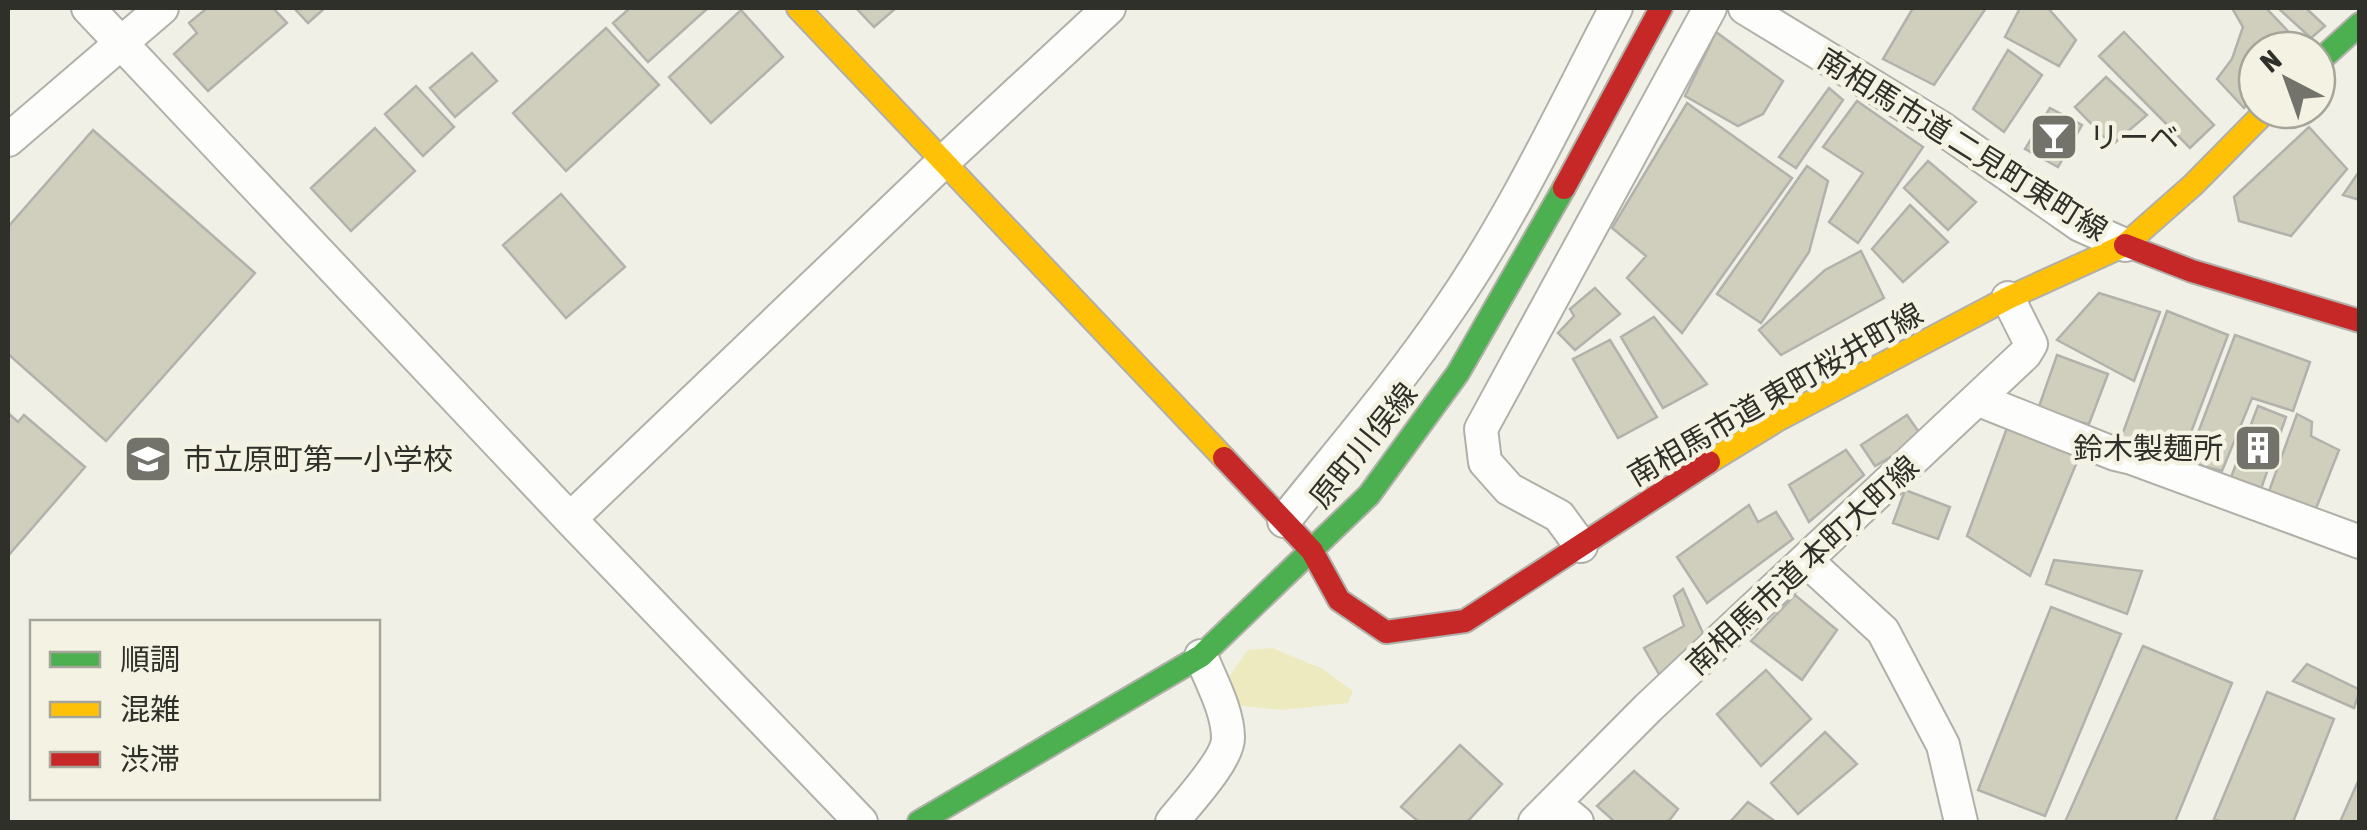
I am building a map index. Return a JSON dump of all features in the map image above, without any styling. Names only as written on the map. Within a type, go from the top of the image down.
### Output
[{"type":"street","points":[[88,8],[861,822]]},
{"type":"street","points":[[8,140],[162,8]]},
{"type":"street","name":"南相馬市道 東町桜井町線","points":[[798,8],[1312,551],[1339,600],[1386,632],[1465,621],[1662,490],[1780,419],[2008,298],[2126,245],[2247,130]]},
{"type":"street","points":[[570,519],[1109,8]]},
{"type":"street","points":[[1284,521],[1450,309],[1516,200],[1616,8]]},
{"type":"street","name":"原町川俣線","points":[[919,822],[1201,656],[1359,504],[1458,373],[1522,266],[1660,8]]},
{"type":"street","points":[[1581,546],[1559,516],[1509,489],[1484,462],[1481,429],[1710,8]]},
{"type":"street","name":"南相馬市道 二見町東町線","points":[[1746,8],[1940,128],[2080,225],[2192,271],[2360,321]]},
{"type":"street","points":[[2337,45],[2360,24]]},
{"type":"street","name":"南相馬市道 本町大町線","points":[[1555,816],[1648,708],[2026,354],[2032,344],[2008,298]]},
{"type":"street","points":[[1979,400],[2114,454],[2360,542]]},
{"type":"street","points":[[1807,560],[1884,631],[1943,745],[1961,822]]},
{"type":"street","points":[[1172,822],[1223,755],[1228,740],[1201,656]]},
{"type":"shaded area","points":[[1272,648],[1321,668],[1353,691],[1348,703],[1281,710],[1234,705],[1224,684],[1248,650]]},
{"type":"building","points":[[207,8],[273,8],[287,23],[208,91],[174,54],[197,33],[189,23]]},
{"type":"building","points":[[294,8],[325,8],[308,23]]},
{"type":"building","points":[[630,8],[708,8],[648,62],[613,23]]},
{"type":"building","points":[[856,8],[896,8],[874,27]]},
{"type":"building","points":[[1913,8],[1986,8],[1934,85],[1883,59]]},
{"type":"building","points":[[2020,8],[2048,8],[2076,40],[2059,66],[2005,37]]},
{"type":"building","points":[[2232,8],[2266,8],[2287,30],[2242,30]]},
{"type":"building","points":[[2278,8],[2306,8],[2325,26],[2320,30],[2302,30]]},
{"type":"building","points":[[741,10],[783,57],[711,123],[669,77]]},
{"type":"building","points":[[606,28],[659,85],[566,171],[513,113]]},
{"type":"building","points":[[1716,32],[1783,81],[1763,114],[1738,126],[1685,96]]},
{"type":"building","points":[[2124,32],[2214,125],[2190,148],[2099,56]]},
{"type":"building","points":[[2237,44],[2237,100],[2217,79]]},
{"type":"building","points":[[2008,50],[2042,75],[2004,132],[1973,109]]},
{"type":"building","points":[[472,53],[497,81],[455,117],[430,88]]},
{"type":"building","points":[[2106,77],[2147,115],[2112,145],[2075,107]]},
{"type":"building","points":[[416,86],[454,127],[423,156],[385,114]]},
{"type":"building","points":[[1829,88],[1843,100],[1796,168],[1779,157]]},
{"type":"building","points":[[1857,101],[1923,147],[1858,243],[1829,222],[1863,173],[1823,147]]},
{"type":"building","points":[[1687,103],[1792,178],[1682,333],[1627,278],[1646,256],[1612,228]]},
{"type":"building","name":"リーベ","points":[[2050,108],[2082,125],[2058,167],[2025,149]]},
{"type":"building","points":[[375,128],[415,171],[351,231],[311,188]]},
{"type":"building","points":[[93,130],[255,273],[106,441],[8,354],[8,227]]},
{"type":"building","points":[[2306,130],[2312,130],[2347,169],[2291,236],[2239,221],[2234,197]]},
{"type":"building","points":[[1928,161],[1976,202],[1948,230],[1904,188]]},
{"type":"building","points":[[1807,166],[1828,181],[1809,252],[1761,323],[1717,294]]},
{"type":"building","points":[[2360,170],[2360,200],[2343,195]]},
{"type":"building","points":[[561,194],[625,267],[566,318],[503,245]]},
{"type":"building","points":[[1910,205],[1948,242],[1903,282],[1872,249]]},
{"type":"building","points":[[1861,251],[1884,298],[1781,355],[1759,330],[1825,270]]},
{"type":"building","points":[[1595,288],[1620,314],[1575,350],[1558,333],[1574,316],[1570,309]]},
{"type":"building","points":[[2099,293],[2160,312],[2134,381],[2057,340]]},
{"type":"building","points":[[2167,311],[2228,335],[2179,464],[2120,441]]},
{"type":"building","points":[[1654,317],[1707,384],[1663,408],[1621,337]]},
{"type":"building","points":[[2235,335],[2310,362],[2293,411],[2252,398],[2222,471],[2187,462]]},
{"type":"building","points":[[1610,340],[1657,417],[1618,438],[1573,359]]},
{"type":"building","points":[[2057,355],[2108,374],[2089,424],[2037,412]]},
{"type":"building","name":"鈴木製麺所","points":[[2258,406],[2286,417],[2261,489],[2230,480]]},
{"type":"building","points":[[8,413],[18,422],[24,415],[85,467],[8,556]]},
{"type":"building","points":[[2297,414],[2312,422],[2311,436],[2339,450],[2315,511],[2268,494]]},
{"type":"building","points":[[1907,415],[1923,438],[1875,466],[1861,445]]},
{"type":"building","points":[[2007,428],[2079,457],[2030,576],[1967,536]]},
{"type":"building","points":[[1846,450],[1864,475],[1809,522],[1789,485]]},
{"type":"building","points":[[1905,490],[1950,507],[1938,539],[1893,523]]},
{"type":"building","points":[[1749,505],[1758,522],[1776,512],[1793,539],[1707,603],[1677,557]]},
{"type":"building","points":[[2054,560],[2142,571],[2127,614],[2046,584]]},
{"type":"building","points":[[1683,589],[1706,640],[1663,681],[1644,648],[1684,626],[1674,596]]},
{"type":"building","points":[[1795,595],[1837,630],[1802,680],[1751,641]]},
{"type":"building","points":[[2051,607],[2121,634],[2045,816],[1978,790]]},
{"type":"building","points":[[2143,646],[2232,683],[2175,822],[2065,822]]},
{"type":"building","points":[[2307,664],[2360,690],[2354,708],[2293,681]]},
{"type":"building","points":[[1766,670],[1811,719],[1761,766],[1717,714]]},
{"type":"building","points":[[2267,692],[2334,719],[2293,822],[2214,819]]},
{"type":"building","points":[[1825,732],[1857,764],[1798,814],[1771,783]]},
{"type":"building","points":[[1460,745],[1502,784],[1467,822],[1419,822],[1401,807]]},
{"type":"building","points":[[1634,771],[1678,809],[1668,822],[1615,822],[1597,806]]},
{"type":"building","points":[[2360,777],[2360,822],[2340,822]]},
{"type":"building","points":[[1748,802],[1776,822],[1730,822]]},
{"type":"traffic: fast","points":[[2337,45],[2360,24]]},
{"type":"traffic: fast","points":[[919,822],[1201,656],[1369,495],[1458,373],[1564,188]]},
{"type":"traffic: slow","points":[[798,8],[1224,458]]},
{"type":"traffic: slow","points":[[1709,462],[1779,419],[2008,298],[2125,245],[2247,130]]},
{"type":"traffic: jam","points":[[1564,188],[1661,8]]},
{"type":"traffic: jam","points":[[2125,245],[2192,271],[2360,321]]},
{"type":"traffic: jam","points":[[1224,458],[1312,551],[1339,600],[1386,632],[1465,621],[1709,462]]},
{"type":"place","name":"リーベ","points":[[2054,137]]},
{"type":"place","name":"鈴木製麺所","points":[[2258,448]]},
{"type":"place","name":"市立原町第一小学校","points":[[148,459]]}]
